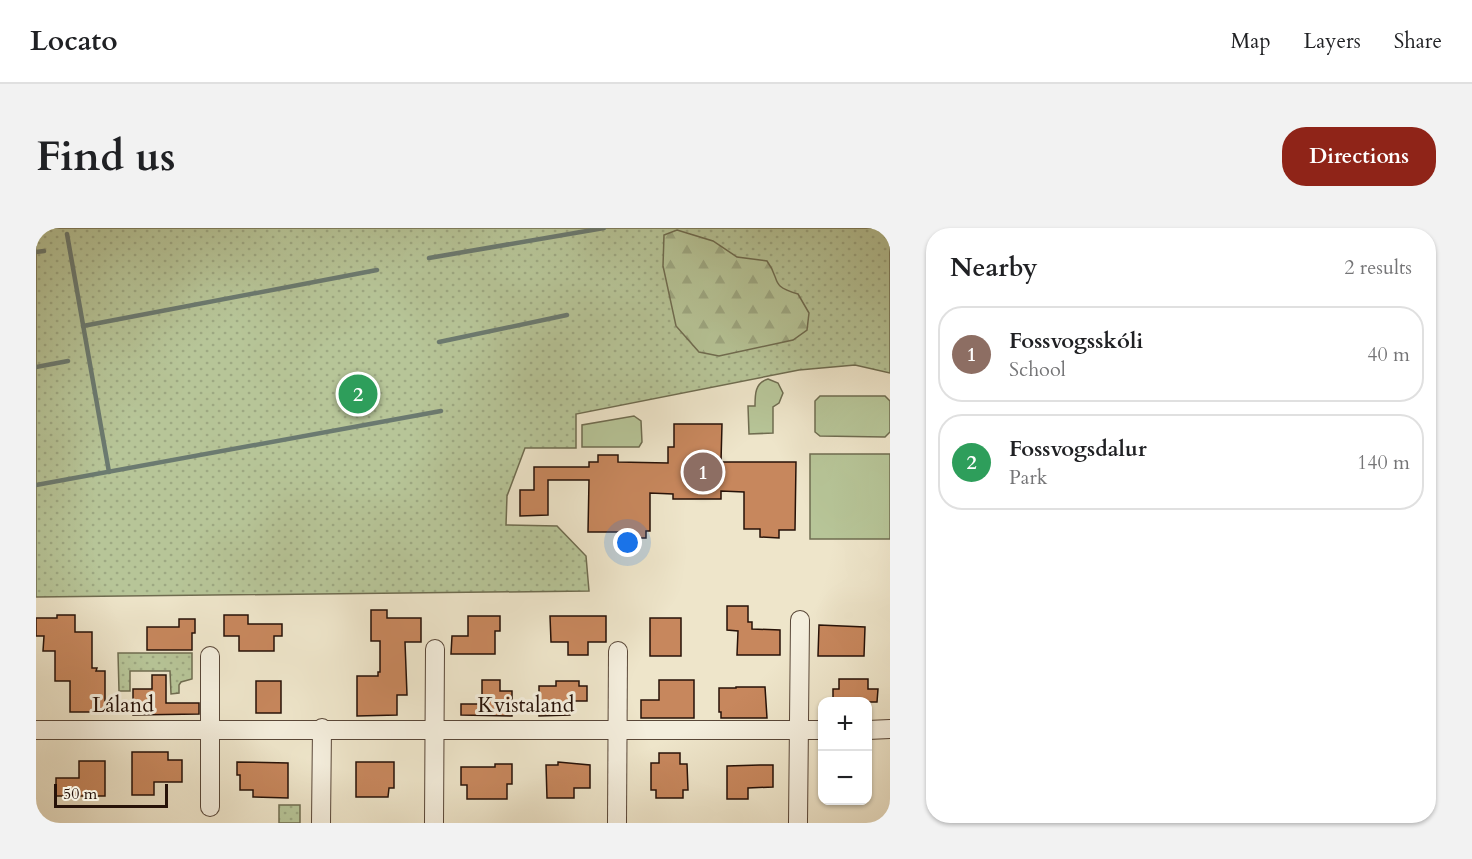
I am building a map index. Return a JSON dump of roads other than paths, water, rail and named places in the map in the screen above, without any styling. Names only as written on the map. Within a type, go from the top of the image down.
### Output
[{"type":"street","points":[[798,823],[800,620]]},
{"type":"street","points":[[434,823],[435,649]]},
{"type":"street","points":[[617,823],[618,651]]},
{"type":"street","points":[[210,656],[210,807]]},
{"type":"street","points":[[321,823],[322,728]]},
{"type":"street","name":"Kvistaland","points":[[322,728],[818,730]]},
{"type":"street","name":"Láland","points":[[36,730],[322,728]]},
{"type":"street","points":[[872,730],[890,729]]},
{"type":"waterway","points":[[429,258],[604,228]]},
{"type":"waterway","points":[[67,234],[109,472]]},
{"type":"waterway","points":[[36,252],[44,251]]},
{"type":"waterway","points":[[83,326],[377,270]]},
{"type":"waterway","points":[[439,342],[567,315]]},
{"type":"waterway","points":[[36,367],[68,361]]},
{"type":"waterway","points":[[36,485],[441,411]]},
{"type":"place","name":"Fossvogsdalur","points":[[358,394]]},
{"type":"place","name":"Fossvogsskóli","points":[[703,472]]}]
